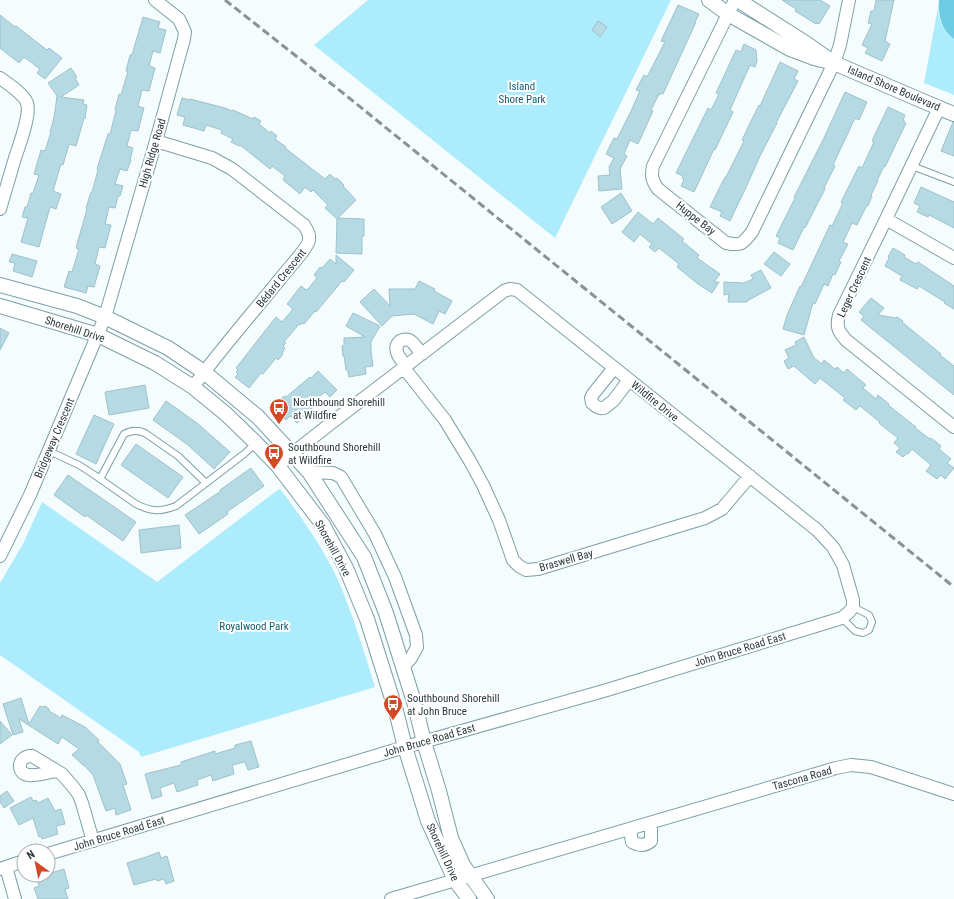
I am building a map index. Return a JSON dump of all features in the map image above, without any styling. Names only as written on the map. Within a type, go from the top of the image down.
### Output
[{"type":"street","name":"High Ridge Road","points":[[105,317],[184,39],[185,32],[179,19],[155,0]]},
{"type":"street","name":"Island Shore Boulevard","points":[[709,0],[728,14],[790,49],[814,58],[834,63],[954,114]]},
{"type":"street","name":"Island Shore Boulevard","points":[[736,0],[807,44],[834,63]]},
{"type":"street","name":"Huppe Bay","points":[[736,0],[651,174],[652,182],[658,189],[726,242],[738,245],[745,241],[752,232],[834,63]]},
{"type":"street","points":[[834,63],[840,45],[849,0]]},
{"type":"street","points":[[0,78],[20,93],[27,103],[28,108],[24,129],[0,209]]},
{"type":"street","name":"Leger Crescent","points":[[939,108],[839,315],[837,323],[838,329],[846,340],[954,427]]},
{"type":"street","name":"Bédard Crescent","points":[[156,141],[212,158],[232,169],[304,226],[310,238],[307,245],[193,387]]},
{"type":"street","points":[[886,219],[954,258]]},
{"type":"street","name":"Shorehill Drive","points":[[0,285],[77,306],[105,317],[168,348],[204,372],[258,417],[310,472],[364,557],[386,613],[415,705],[451,838],[464,866],[487,899]]},
{"type":"street","name":"Wildfire Drive","points":[[278,466],[504,291],[510,289],[517,290],[817,530],[833,547],[843,565],[853,600],[853,607]]},
{"type":"street","name":"Shorehill Drive","points":[[0,306],[98,335],[155,363],[193,387],[226,414],[278,466],[323,525],[346,568],[367,619],[396,711],[428,822],[455,880],[469,899]]},
{"type":"street","name":"Bridgeway Crescent","points":[[0,556],[30,495],[105,317]]},
{"type":"street","points":[[405,367],[396,350],[400,341],[404,339],[409,340],[422,354]]},
{"type":"street","name":"Braswell Bay","points":[[405,367],[445,420],[470,461],[499,520],[513,560],[526,570],[538,569],[705,518],[722,509],[750,476]]},
{"type":"street","points":[[614,368],[593,394],[592,403],[595,407],[604,408],[613,401],[629,380]]},
{"type":"street","points":[[310,472],[333,473],[341,477],[375,534],[392,570],[416,635],[417,647],[403,668]]},
{"type":"street","name":"John Bruce Road East","points":[[56,852],[405,746],[424,742],[607,690],[842,618],[853,607]]},
{"type":"street","name":"Tascona Road","points":[[391,899],[826,770],[851,765],[871,767],[954,794]]},
{"type":"street","points":[[55,771],[62,774],[67,779],[79,795],[93,841]]},
{"type":"street","points":[[630,829],[632,842],[643,846],[648,844],[651,840],[650,823]]},
{"type":"street","points":[[15,899],[3,868],[16,864]]},
{"type":"lane","points":[[912,166],[954,182]]},
{"type":"lane","points":[[100,479],[124,434],[128,431],[134,431],[145,433],[178,456],[206,483]]},
{"type":"lane","points":[[49,451],[79,465],[136,504],[155,511],[166,510],[176,506],[244,454],[256,443]]},
{"type":"lane","points":[[842,618],[855,631],[863,633],[869,630],[872,622],[869,615],[853,607]]},
{"type":"green space","name":"Island Shore Park","points":[[368,0],[671,0],[555,238],[314,45]]},
{"type":"green space","points":[[939,2],[941,22],[946,32],[954,39],[954,95],[924,83]]},
{"type":"green space","name":"Royalwood Park","points":[[279,489],[312,534],[326,556],[338,580],[375,687],[141,757],[139,752],[0,655],[0,583],[23,544],[42,502],[157,582]]},
{"type":"shaded area","points":[[939,0],[954,0],[954,39],[946,31],[941,22]]},
{"type":"building","points":[[782,0],[820,0],[830,6],[819,24],[816,24],[795,11],[796,9]]},
{"type":"building","points":[[876,0],[894,0],[885,41],[890,44],[882,61],[865,53],[868,48],[862,45],[872,24],[868,23],[871,11],[874,11]]},
{"type":"building","points":[[678,5],[699,14],[696,22],[663,94],[659,94],[651,110],[653,111],[638,144],[630,140],[624,154],[627,156],[620,169],[622,189],[599,191],[598,176],[610,175],[609,167],[614,158],[606,154],[614,138],[617,139],[631,111],[640,91],[636,90],[644,75],[647,77],[665,42],[661,41]]},
{"type":"building","points":[[0,15],[47,50],[49,48],[62,58],[45,79],[37,73],[40,69],[24,57],[19,63],[0,48]]},
{"type":"building","points":[[143,17],[160,22],[158,28],[166,30],[160,53],[153,51],[149,66],[155,68],[149,91],[142,90],[138,106],[144,108],[138,131],[131,130],[127,146],[133,148],[131,160],[127,171],[120,169],[115,184],[123,186],[120,196],[118,196],[115,208],[109,207],[105,224],[111,225],[105,248],[99,247],[95,264],[100,266],[94,287],[88,286],[86,293],[64,287],[69,271],[72,272],[79,249],[76,248],[87,209],[86,208],[108,134],[110,134],[119,94],[121,95],[128,71],[126,71],[130,55],[132,55]]},
{"type":"building","points":[[598,21],[607,27],[600,37],[592,30]]},
{"type":"building","points":[[744,44],[756,50],[757,61],[755,67],[750,65],[730,110],[733,112],[694,192],[681,186],[684,180],[682,178],[683,176],[676,173],[708,108],[711,110],[719,94],[716,93],[736,50],[741,52]]},
{"type":"building","points":[[780,62],[798,71],[794,79],[798,81],[776,123],[730,221],[720,216],[722,212],[710,207],[744,141],[742,140],[759,105],[760,106]]},
{"type":"building","points":[[71,68],[77,77],[75,78],[79,85],[61,97],[84,100],[83,104],[87,105],[85,119],[84,118],[76,146],[69,144],[63,165],[61,164],[53,191],[61,194],[56,209],[50,207],[39,247],[21,242],[28,218],[22,217],[39,175],[34,174],[41,150],[45,151],[54,118],[57,96],[48,83]]},
{"type":"building","points":[[845,92],[867,102],[859,120],[855,118],[833,165],[835,166],[824,188],[825,189],[793,250],[778,243],[780,238],[776,236]]},
{"type":"building","points":[[182,98],[232,111],[233,110],[253,119],[254,117],[261,121],[259,124],[270,133],[271,131],[277,136],[275,139],[286,147],[285,148],[325,179],[330,174],[335,179],[337,178],[356,200],[338,218],[364,219],[362,254],[336,253],[337,219],[325,208],[328,205],[313,190],[311,192],[305,187],[300,194],[283,180],[285,176],[272,166],[270,169],[240,145],[239,146],[231,142],[233,139],[221,133],[222,130],[206,125],[204,131],[183,125],[185,117],[177,115]]},
{"type":"building","points":[[888,107],[905,115],[903,120],[906,123],[877,181],[868,206],[867,205],[857,225],[852,223],[843,242],[848,244],[839,261],[841,262],[835,275],[833,274],[828,286],[824,284],[815,304],[813,303],[804,335],[783,329],[787,315],[800,286],[801,287],[830,225],[832,226],[843,203],[841,202],[859,166],[862,168],[874,142],[872,141]]},
{"type":"building","points":[[954,122],[954,156],[941,151]]},
{"type":"building","points":[[921,187],[954,202],[954,228],[929,215],[928,217],[917,212],[920,206],[914,203]]},
{"type":"building","points":[[621,193],[632,211],[612,224],[601,207]]},
{"type":"building","points":[[638,212],[653,224],[658,218],[684,239],[682,241],[699,255],[697,258],[720,274],[714,282],[719,282],[712,293],[677,267],[679,264],[659,248],[655,252],[649,247],[652,244],[640,234],[634,242],[622,232]]},
{"type":"building","points":[[893,248],[905,255],[904,257],[916,264],[918,262],[954,286],[954,309],[919,286],[917,289],[900,280],[902,276],[885,266]]},
{"type":"building","points":[[774,252],[790,264],[781,276],[764,264]]},
{"type":"building","points":[[12,254],[37,261],[32,277],[13,271],[15,263],[9,262]]},
{"type":"building","points":[[336,255],[354,270],[344,282],[342,281],[304,324],[299,324],[284,342],[286,343],[283,346],[285,348],[282,353],[283,354],[278,360],[276,358],[263,374],[261,373],[249,388],[235,377],[238,374],[236,372],[238,370],[236,368],[276,317],[282,322],[293,309],[287,304],[301,286],[306,290],[308,289],[317,278],[314,275],[320,267],[322,268],[330,259],[336,264]]},
{"type":"building","points":[[761,270],[771,288],[747,302],[728,302],[729,294],[724,295],[724,282],[744,283],[753,279],[751,275]]},
{"type":"building","points":[[419,281],[435,289],[434,291],[452,301],[445,314],[439,311],[433,324],[414,314],[392,316],[382,326],[360,302],[374,289],[390,306],[389,289],[415,289]]},
{"type":"building","points":[[871,298],[884,308],[878,315],[897,317],[903,321],[902,322],[954,366],[954,395],[861,320],[864,316],[859,312]]},
{"type":"building","points":[[353,313],[380,326],[371,342],[373,366],[365,367],[366,374],[349,377],[343,356],[342,346],[344,346],[344,338],[365,337],[346,326]]},
{"type":"building","points":[[0,328],[9,333],[0,350]]},
{"type":"building","points":[[804,337],[814,358],[822,364],[824,360],[835,369],[837,367],[844,373],[847,369],[866,385],[863,388],[876,399],[878,395],[889,404],[888,405],[916,427],[915,428],[941,446],[939,449],[951,459],[947,463],[954,468],[945,479],[941,475],[937,479],[926,471],[931,465],[912,449],[903,457],[896,452],[900,448],[894,443],[898,438],[860,406],[856,410],[843,400],[845,398],[820,378],[815,384],[794,366],[788,369],[784,361],[789,358],[785,350],[796,345],[795,342]]},
{"type":"building","points":[[318,371],[337,390],[330,397],[325,392],[311,403],[314,406],[297,423],[290,416],[286,420],[273,407],[284,396],[286,397]]},
{"type":"building","points":[[145,385],[149,408],[109,415],[105,392]]},
{"type":"building","points":[[166,401],[197,423],[230,452],[214,469],[188,445],[153,420]]},
{"type":"building","points":[[94,415],[114,424],[96,464],[76,454]]},
{"type":"building","points":[[136,444],[183,477],[168,498],[121,465]]},
{"type":"building","points":[[251,468],[264,486],[199,534],[185,515],[221,491],[220,490]]},
{"type":"building","points":[[68,475],[136,522],[123,541],[54,495]]},
{"type":"building","points":[[179,525],[181,548],[141,553],[139,530]]},
{"type":"building","points":[[21,698],[29,724],[40,706],[45,706],[49,709],[49,711],[61,718],[62,715],[85,727],[99,740],[98,742],[120,764],[127,784],[123,785],[131,810],[116,815],[115,808],[106,811],[93,775],[72,755],[79,749],[62,737],[58,744],[19,719],[23,732],[13,735],[3,704]]},
{"type":"building","points":[[0,721],[12,735],[0,744]]},
{"type":"building","points":[[251,741],[259,767],[248,770],[245,762],[232,765],[234,774],[213,781],[211,775],[197,780],[198,785],[177,792],[174,783],[160,788],[162,796],[152,799],[145,774],[181,765],[181,762],[215,751],[215,754],[235,748],[235,745]]},
{"type":"building","points":[[7,791],[14,801],[4,808],[0,802],[0,796]]},
{"type":"building","points":[[31,797],[33,801],[36,800],[38,803],[48,798],[55,811],[61,809],[65,824],[56,826],[58,834],[42,839],[41,836],[39,837],[33,818],[19,825],[10,808]]},
{"type":"building","points":[[159,852],[161,858],[167,856],[174,881],[166,884],[164,879],[157,881],[156,879],[134,885],[127,863]]},
{"type":"building","points":[[64,869],[69,888],[65,889],[68,899],[38,899],[34,888],[39,886],[38,883],[56,883],[56,872]]},
{"type":"railway","points":[[225,0],[343,93],[954,587]]},
{"type":"place","name":"Northbound Shorehill at Wildfire","points":[[279,425]]},
{"type":"place","name":"Southbound Shorehill at Wildfire","points":[[274,470]]},
{"type":"place","name":"Southbound Shorehill at John Bruce","points":[[393,721]]}]
